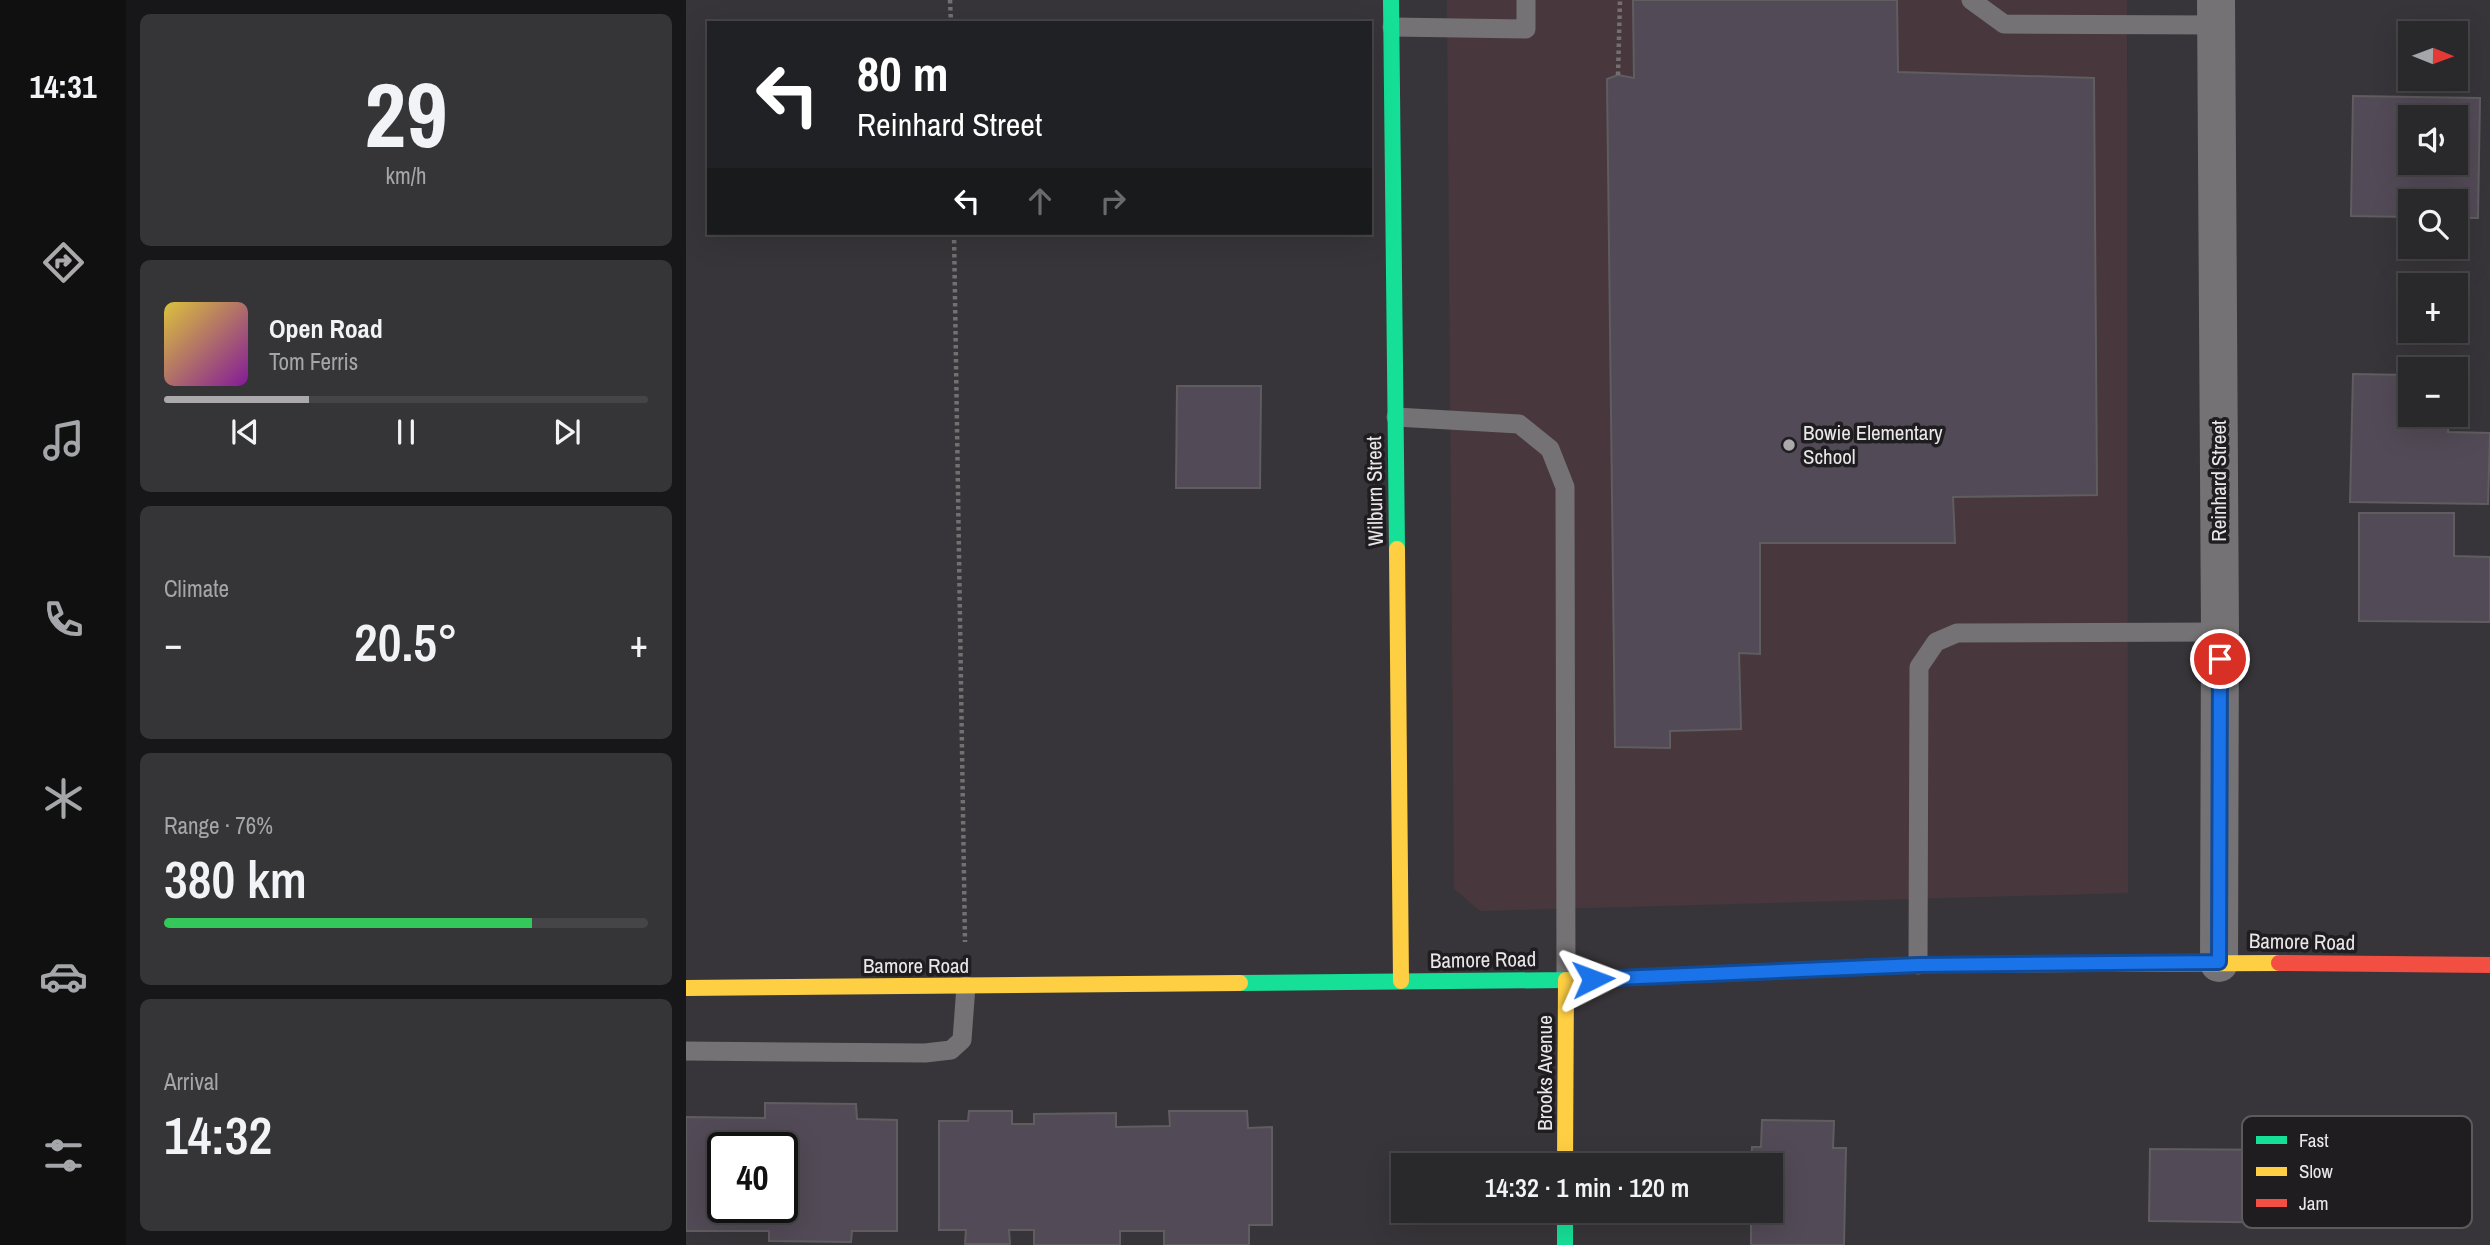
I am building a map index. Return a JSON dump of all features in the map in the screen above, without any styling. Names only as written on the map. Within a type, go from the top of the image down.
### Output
[{"type":"street","name":"Wilburn Street","points":[[1391,0],[1401,981]]},
{"type":"street","name":"Reinhard Street","points":[[2216,13],[2219,962]]},
{"type":"street","name":"Bamore Road","points":[[686,988],[1566,980],[1918,965],[2219,962],[2490,965]]},
{"type":"street","name":"Brooks Avenue","points":[[1565,1153],[1566,980]]},
{"type":"street","points":[[1565,1223],[1565,1245]]},
{"type":"lane","points":[[1392,27],[1526,29],[1526,0]]},
{"type":"lane","points":[[1972,0],[2004,24],[2216,13]]},
{"type":"lane","points":[[1396,417],[1519,424],[1550,449],[1566,487],[1566,980]]},
{"type":"lane","points":[[1918,965],[1919,667],[1936,642],[1957,633],[2220,632]]},
{"type":"lane","points":[[686,1051],[925,1053],[951,1050],[962,1040],[966,986]]},
{"type":"path","points":[[950,0],[951,21]]},
{"type":"path","points":[[1618,75],[1620,0]]},
{"type":"path","points":[[954,235],[966,986]]},
{"type":"shaded area","name":"Bowie Elementary School","points":[[1447,0],[2127,0],[2128,893],[1480,911],[1454,889]]},
{"type":"building","points":[[1633,0],[1897,0],[1898,72],[2094,78],[2097,495],[1953,497],[1955,543],[1760,543],[1760,654],[1739,653],[1741,729],[1670,731],[1670,748],[1615,747],[1607,79],[1618,75],[1634,78]]},
{"type":"building","points":[[2353,96],[2480,98],[2478,218],[2468,218],[2468,189],[2398,189],[2398,217],[2351,216]]},
{"type":"building","points":[[2353,374],[2398,375],[2398,427],[2448,427],[2448,432],[2490,433],[2488,504],[2350,502]]},
{"type":"building","points":[[1177,386],[1261,386],[1260,488],[1176,488]]},
{"type":"building","points":[[2359,513],[2454,513],[2454,556],[2490,557],[2490,622],[2359,621]]},
{"type":"building","points":[[765,1103],[856,1104],[857,1119],[897,1120],[897,1231],[852,1231],[851,1242],[769,1241],[769,1231],[686,1231],[686,1117],[765,1118]]},
{"type":"building","points":[[969,1111],[1012,1111],[1012,1124],[1034,1124],[1034,1114],[1116,1113],[1116,1127],[1170,1126],[1169,1111],[1247,1111],[1248,1128],[1272,1127],[1272,1225],[1249,1225],[1249,1245],[1164,1245],[1164,1231],[1120,1231],[1120,1245],[1034,1245],[1034,1230],[1009,1230],[1010,1244],[965,1244],[966,1230],[939,1230],[939,1121],[968,1121]]},
{"type":"building","points":[[1762,1120],[1834,1121],[1833,1148],[1846,1148],[1844,1245],[1751,1245],[1751,1223],[1783,1223],[1783,1153],[1752,1153],[1752,1147],[1761,1147]]},
{"type":"building","points":[[2150,1149],[2242,1150],[2242,1222],[2149,1221]]},
{"type":"traffic: fast","points":[[1391,0],[1397,549]]},
{"type":"traffic: fast","points":[[1240,983],[1566,980],[1909,965]]},
{"type":"traffic: fast","points":[[1565,1223],[1565,1245]]},
{"type":"traffic: slow","points":[[1397,549],[1401,981]]},
{"type":"traffic: slow","points":[[1909,965],[2279,963]]},
{"type":"traffic: slow","points":[[1565,1153],[1566,980]]},
{"type":"traffic: slow","points":[[686,988],[1240,983]]},
{"type":"traffic: jam","points":[[2279,963],[2490,965]]},
{"type":"place","name":"Bowie Elementary School","points":[[1789,445]]},
{"type":"route","points":[[1593,979],[1918,965],[2219,962],[2220,659]]}]
